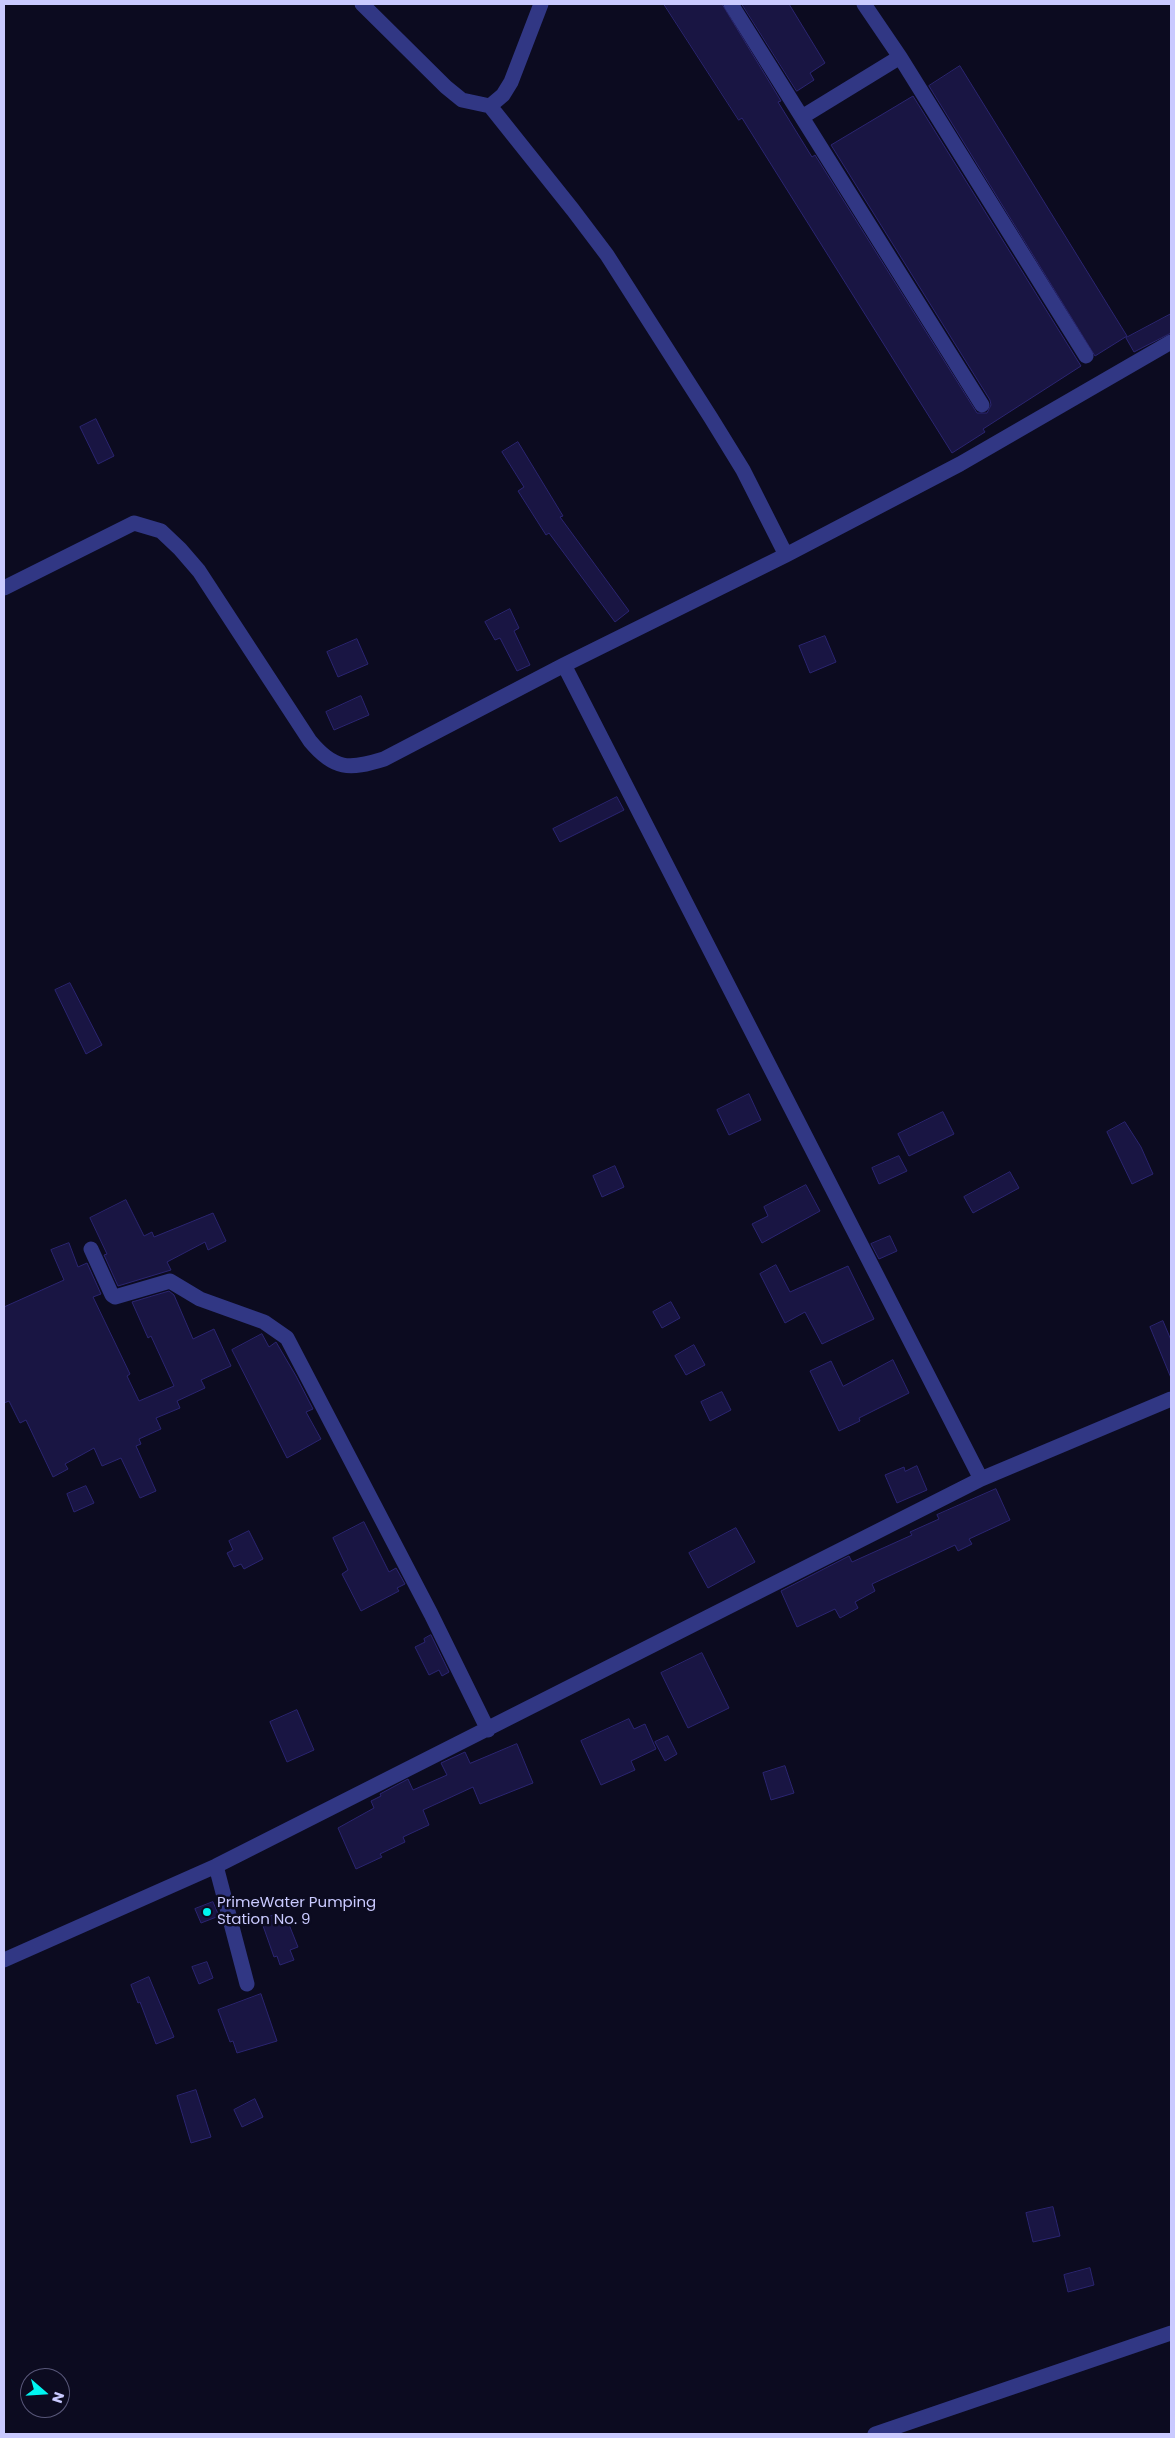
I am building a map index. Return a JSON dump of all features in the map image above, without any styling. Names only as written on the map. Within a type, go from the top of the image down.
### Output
[{"type":"street","points":[[362,4],[446,87],[462,100],[490,106],[574,210],[607,255],[743,470],[786,555]]},
{"type":"street","points":[[490,106],[503,95],[511,82],[541,4]]},
{"type":"street","points":[[731,4],[982,405]]},
{"type":"street","points":[[864,4],[900,57],[1086,356]]},
{"type":"street","points":[[802,117],[900,57]]},
{"type":"street","points":[[4,588],[134,523],[161,531],[180,548],[198,570],[310,741],[322,756],[342,766],[363,766],[384,759],[564,665],[786,555],[960,464],[1171,342]]},
{"type":"street","points":[[564,665],[981,1479]]},
{"type":"street","points":[[91,1249],[115,1298],[161,1282],[173,1282],[200,1299],[264,1322],[287,1338],[431,1614],[488,1730]]},
{"type":"street","points":[[4,1960],[216,1866],[981,1479],[1171,1399]]},
{"type":"street","points":[[216,1866],[247,1984]]},
{"type":"street","points":[[875,2434],[1171,2333]]},
{"type":"building","points":[[664,4],[722,4],[781,101],[778,102],[812,157],[815,155],[977,413],[987,413],[991,405],[990,400],[831,145],[913,96],[1081,366],[983,429],[985,432],[952,453],[742,118],[739,120]]},
{"type":"building","points":[[742,4],[789,4],[825,63],[810,73],[814,80],[797,91]]},
{"type":"building","points":[[960,66],[1127,336],[1095,356],[929,86]]},
{"type":"building","points":[[1171,314],[1171,333],[1134,352],[1126,338]]},
{"type":"building","points":[[96,419],[114,456],[98,464],[80,427]]},
{"type":"building","points":[[518,442],[563,516],[560,517],[629,611],[615,622],[549,533],[546,535],[518,491],[524,487],[502,452]]},
{"type":"building","points":[[510,609],[519,628],[514,631],[530,665],[517,671],[500,638],[495,640],[485,622]]},
{"type":"building","points":[[825,636],[836,662],[810,673],[799,646]]},
{"type":"building","points":[[357,639],[368,664],[338,677],[327,652]]},
{"type":"building","points":[[361,696],[369,715],[334,730],[326,712]]},
{"type":"building","points":[[617,797],[624,810],[560,842],[553,829]]},
{"type":"building","points":[[70,983],[102,1045],[86,1054],[55,990]]},
{"type":"building","points":[[749,1094],[761,1120],[729,1135],[717,1110]]},
{"type":"building","points":[[943,1112],[954,1134],[909,1156],[898,1134]]},
{"type":"building","points":[[1125,1122],[1141,1147],[1153,1174],[1132,1184],[1107,1132]]},
{"type":"building","points":[[899,1156],[907,1171],[879,1184],[872,1168]]},
{"type":"building","points":[[615,1166],[624,1187],[602,1197],[593,1176]]},
{"type":"building","points":[[1010,1172],[1019,1188],[973,1213],[964,1197]]},
{"type":"building","points":[[806,1185],[820,1211],[762,1243],[752,1224],[768,1216],[764,1207]]},
{"type":"building","points":[[126,1200],[144,1236],[152,1232],[154,1237],[213,1213],[226,1241],[208,1250],[205,1242],[167,1262],[171,1270],[118,1286],[104,1255],[107,1254],[90,1218]]},
{"type":"building","points":[[890,1236],[897,1251],[879,1259],[871,1244]]},
{"type":"building","points":[[69,1243],[78,1267],[87,1263],[101,1294],[93,1297],[130,1374],[127,1376],[139,1401],[174,1386],[151,1336],[148,1338],[132,1302],[169,1291],[174,1295],[193,1339],[214,1329],[231,1366],[201,1380],[205,1388],[177,1401],[180,1408],[156,1418],[161,1429],[139,1439],[141,1444],[136,1446],[156,1491],[140,1498],[121,1458],[102,1466],[94,1448],[65,1464],[68,1469],[53,1477],[26,1420],[20,1423],[9,1401],[4,1403],[4,1307],[64,1280],[51,1250]]},
{"type":"building","points":[[776,1265],[790,1292],[848,1266],[874,1319],[822,1344],[805,1312],[785,1323],[760,1274]]},
{"type":"building","points":[[671,1302],[680,1318],[662,1328],[653,1312]]},
{"type":"building","points":[[1163,1321],[1171,1340],[1171,1378],[1150,1327]]},
{"type":"building","points":[[262,1334],[269,1347],[276,1342],[296,1376],[313,1409],[306,1412],[321,1439],[287,1458],[232,1350]]},
{"type":"building","points":[[694,1345],[705,1365],[686,1375],[675,1356]]},
{"type":"building","points":[[893,1360],[909,1393],[859,1418],[860,1421],[839,1431],[810,1371],[831,1361],[843,1386]]},
{"type":"building","points":[[722,1392],[731,1410],[710,1421],[701,1402]]},
{"type":"building","points":[[917,1466],[927,1490],[897,1503],[885,1475],[904,1467],[905,1471]]},
{"type":"building","points":[[86,1486],[94,1503],[74,1512],[67,1494]]},
{"type":"building","points":[[996,1489],[1010,1520],[969,1539],[972,1544],[958,1551],[955,1545],[872,1584],[875,1591],[855,1602],[858,1608],[840,1618],[835,1609],[797,1627],[781,1591],[849,1556],[852,1562],[912,1535],[910,1532],[939,1519],[937,1515]]},
{"type":"building","points":[[364,1522],[389,1572],[396,1568],[405,1584],[397,1588],[399,1591],[361,1611],[342,1574],[348,1570],[333,1538]]},
{"type":"building","points":[[736,1528],[755,1562],[708,1588],[689,1553]]},
{"type":"building","points":[[249,1531],[263,1559],[244,1569],[241,1564],[234,1567],[227,1553],[233,1550],[229,1541]]},
{"type":"building","points":[[431,1635],[449,1672],[442,1676],[439,1670],[429,1675],[415,1647],[425,1642],[424,1639]]},
{"type":"building","points":[[702,1653],[729,1708],[688,1728],[661,1673]]},
{"type":"building","points":[[297,1710],[314,1750],[287,1762],[270,1722]]},
{"type":"building","points":[[629,1719],[634,1729],[645,1724],[656,1749],[631,1761],[635,1770],[601,1785],[581,1741]]},
{"type":"building","points":[[668,1736],[677,1754],[665,1761],[655,1742]]},
{"type":"building","points":[[517,1744],[533,1783],[480,1804],[473,1787],[423,1810],[429,1825],[403,1837],[405,1842],[380,1854],[382,1857],[356,1869],[338,1828],[374,1808],[371,1801],[381,1796],[380,1794],[408,1779],[413,1790],[447,1775],[441,1763],[465,1752],[470,1763]]},
{"type":"building","points":[[785,1766],[794,1793],[771,1800],[763,1773]]},
{"type":"building","name":"PrimeWater Pumping Station No. 9","points":[[213,1902],[219,1916],[201,1923],[195,1909]]},
{"type":"building","points":[[277,1914],[279,1920],[286,1917],[298,1947],[290,1950],[294,1960],[280,1965],[277,1956],[274,1957],[261,1920]]},
{"type":"building","points":[[207,1962],[213,1978],[199,1984],[192,1967]]},
{"type":"building","points":[[149,1977],[174,2037],[156,2044],[140,2002],[138,2003],[131,1985]]},
{"type":"building","points":[[261,1994],[277,2041],[237,2053],[233,2041],[230,2042],[218,2010]]},
{"type":"building","points":[[196,2090],[211,2137],[191,2143],[177,2096]]},
{"type":"building","points":[[255,2099],[263,2117],[242,2127],[234,2110]]},
{"type":"building","points":[[1053,2207],[1060,2236],[1033,2242],[1026,2213]]},
{"type":"building","points":[[1090,2268],[1094,2285],[1068,2292],[1064,2275]]},
{"type":"place","name":"PrimeWater Pumping Station No. 9","points":[[207,1912]]}]
